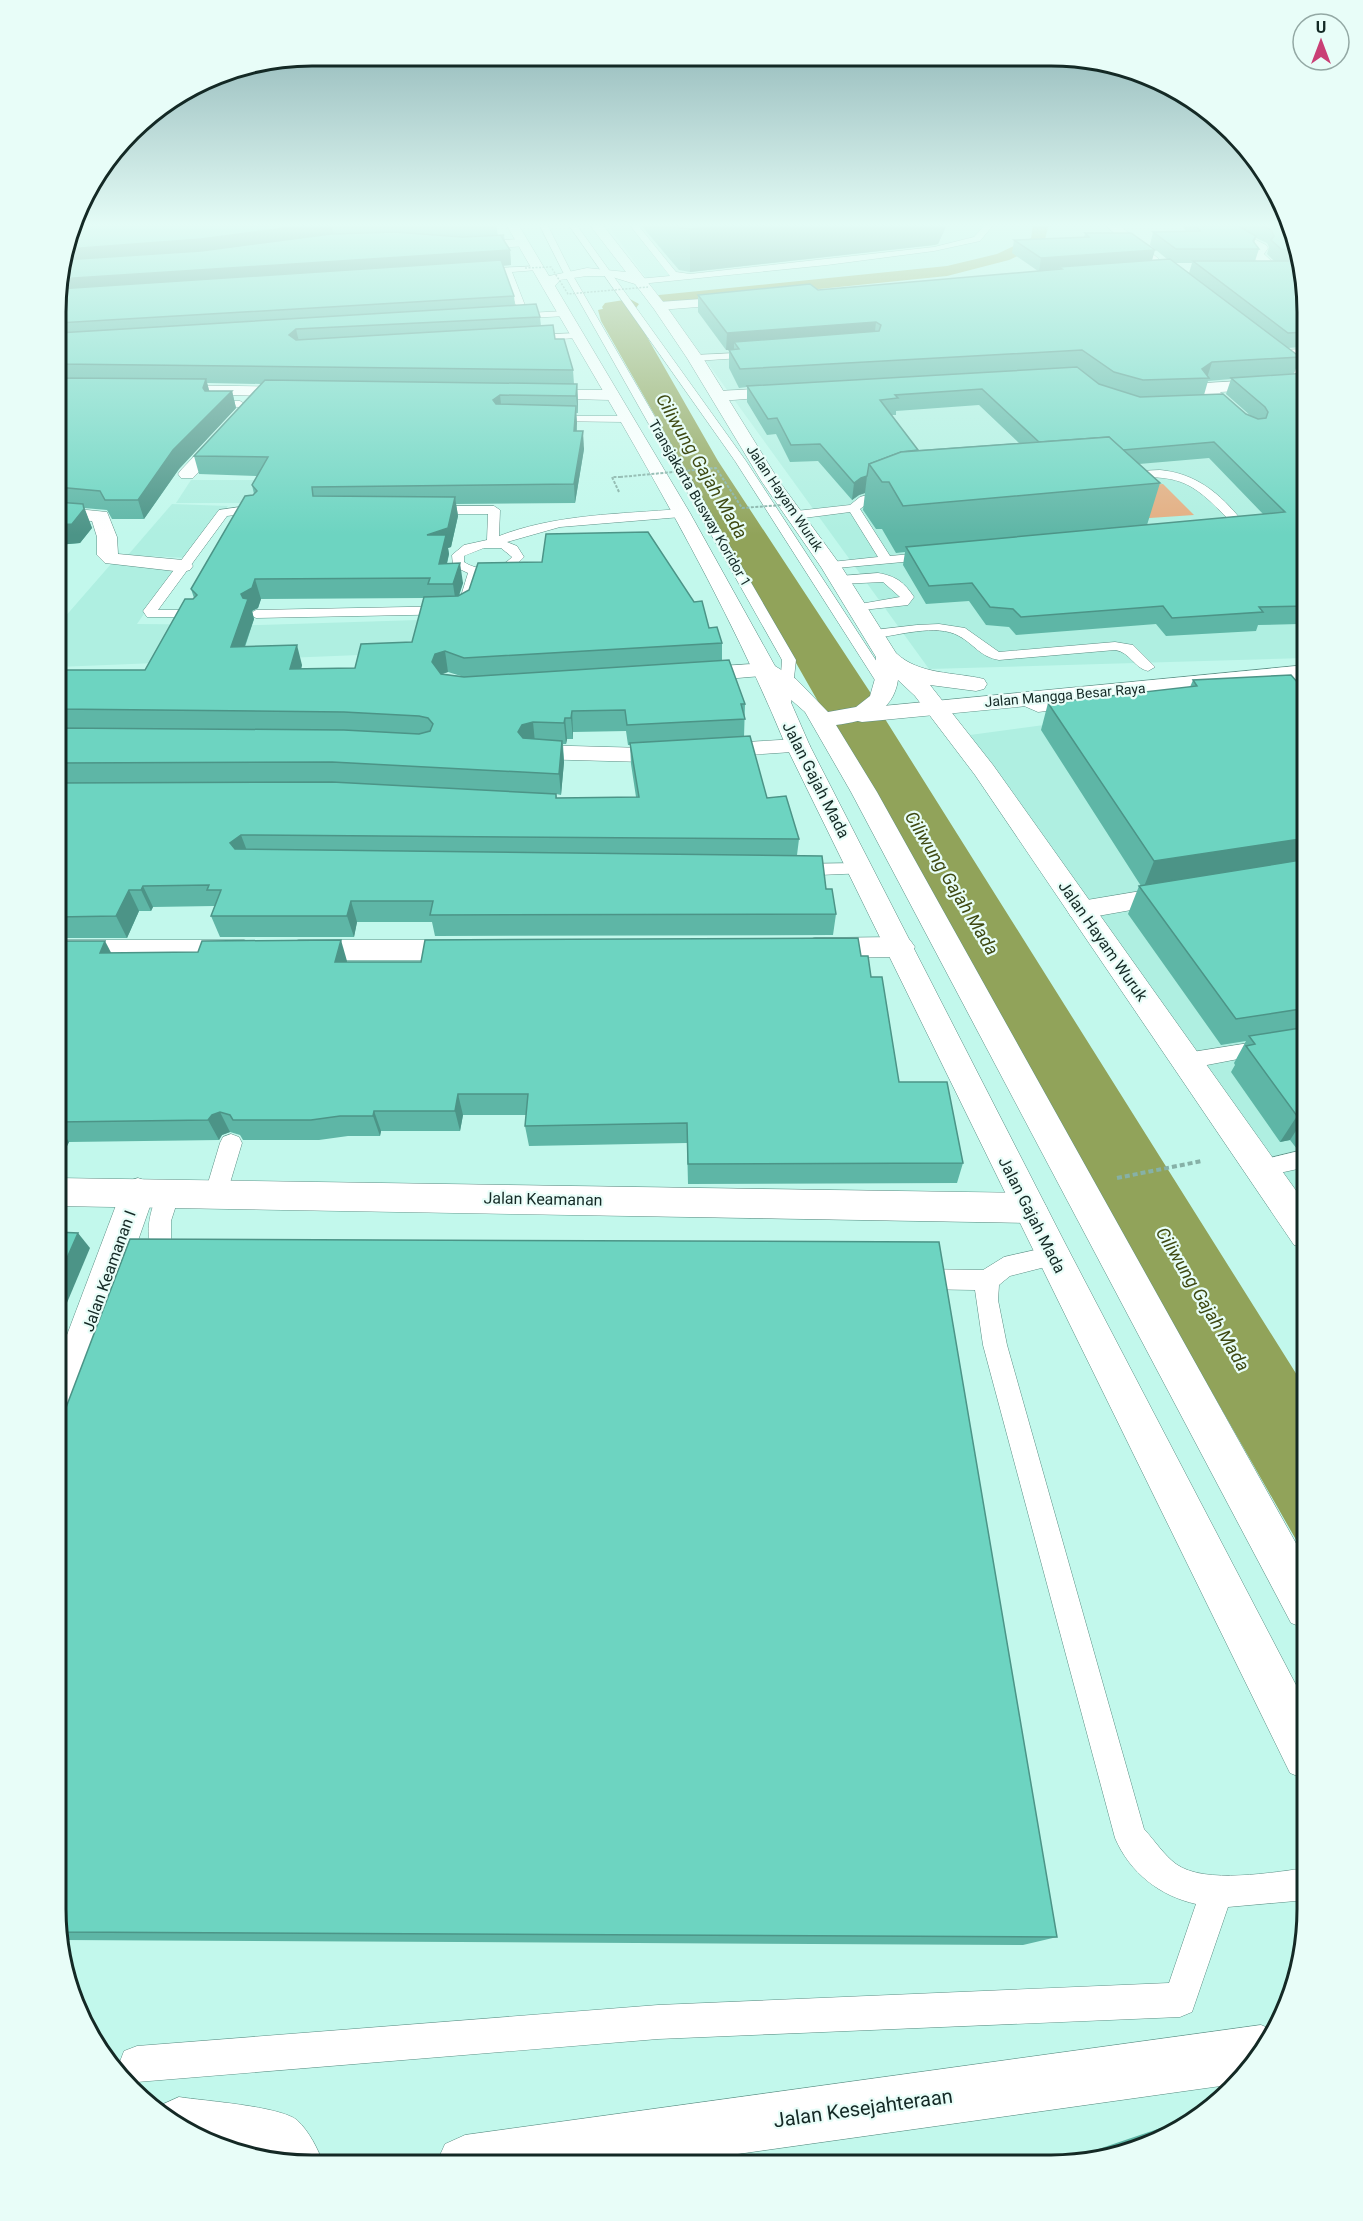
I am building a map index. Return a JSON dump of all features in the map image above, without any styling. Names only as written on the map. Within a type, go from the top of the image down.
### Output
[{"type":"main road","name":"Jalan Gajah Mada","points":[[573,328],[684,518],[766,670],[793,736],[1297,1736]]},
{"type":"main road","name":"Jalan Hayam Wuruk","points":[[674,328],[720,396],[771,482],[796,509],[887,657],[910,676],[984,770],[1297,1220]]},
{"type":"main road","points":[[1246,329],[1297,367]]},
{"type":"main road","points":[[1282,355],[1297,354]]},
{"type":"main road","points":[[1252,429],[1206,388],[1297,383]]},
{"type":"main road","points":[[152,390],[319,392]]},
{"type":"main road","points":[[187,474],[263,392]]},
{"type":"main road","points":[[720,396],[803,392]]},
{"type":"main road","points":[[514,394],[611,395]]},
{"type":"main road","points":[[1199,405],[1222,403]]},
{"type":"main road","points":[[66,514],[100,516],[107,537],[107,555],[112,559],[183,566]]},
{"type":"main road","name":"Jalan Mangga Besar Raya","points":[[929,699],[976,684],[1027,692],[1148,668],[1297,653]]},
{"type":"main road","name":"Jalan Hayam Wuruk","points":[[879,704],[887,657]]},
{"type":"main road","points":[[887,657],[930,678],[976,684]]},
{"type":"main road","name":"Jalan Gajah Mada","points":[[766,670],[788,684],[826,720],[1297,1589]]},
{"type":"main road","points":[[664,676],[766,670]]},
{"type":"main road","name":"Jalan Mangga Besar Raya","points":[[826,720],[879,704],[929,699],[1274,680],[1297,674]]},
{"type":"main road","points":[[1274,680],[1297,705]]},
{"type":"main road","points":[[535,752],[645,755],[793,736]]},
{"type":"main road","points":[[1081,910],[1206,890]]},
{"type":"main road","points":[[784,948],[900,947]]},
{"type":"main road","points":[[66,950],[498,950]]},
{"type":"main road","name":"Jalan Keamanan","points":[[66,1192],[1029,1208]]},
{"type":"main road","name":"Jalan Keamanan I","points":[[66,1395],[153,1192]]},
{"type":"main road","name":"Jalan Kesejahteraan","points":[[530,2155],[1249,2056]]},
{"type":"main road","points":[[202,2129],[276,2140],[286,2153]]},
{"type":"lane","name":"Transjakarta Busway Koridor 1","points":[[599,328],[789,660],[785,707],[793,736]]},
{"type":"lane","points":[[644,328],[740,460],[879,704]]},
{"type":"lane","points":[[512,339],[578,335]]},
{"type":"lane","points":[[695,358],[767,353]]},
{"type":"lane","points":[[220,391],[214,404],[240,404]]},
{"type":"lane","points":[[536,419],[626,419]]},
{"type":"lane","points":[[1112,476],[1158,472],[1195,480],[1236,521],[1227,527],[1204,529]]},
{"type":"lane","points":[[796,509],[853,508],[876,495],[906,491]]},
{"type":"lane","points":[[853,508],[887,561]]},
{"type":"lane","points":[[195,614],[161,615],[152,614],[150,610],[223,513],[254,509]]},
{"type":"lane","points":[[411,510],[494,511],[503,521],[517,527],[548,532]]},
{"type":"lane","points":[[493,543],[494,511]]},
{"type":"lane","points":[[493,543],[514,549],[518,557],[510,566],[493,571],[475,571],[461,566],[457,559],[458,555],[475,545],[493,543],[513,534],[684,518]]},
{"type":"lane","points":[[514,549],[525,541],[548,532]]},
{"type":"lane","points":[[836,573],[887,561],[946,555]]},
{"type":"lane","points":[[256,614],[461,610],[464,608],[475,571]]},
{"type":"lane","points":[[836,573],[887,577],[900,585],[907,597],[903,602],[859,609]]},
{"type":"lane","points":[[874,634],[952,630],[967,635],[988,654],[999,656],[1114,646],[1128,648],[1148,668]]},
{"type":"lane","points":[[1274,680],[1297,681]]},
{"type":"lane","points":[[776,870],[861,869]]},
{"type":"lane","points":[[1186,1061],[1285,1045]]},
{"type":"lane","points":[[216,1193],[231,1143]]},
{"type":"lane","points":[[1261,1168],[1297,1160]]},
{"type":"lane","points":[[153,1192],[158,1241],[169,1255],[188,1270],[165,1277]]},
{"type":"lane","points":[[892,1279],[987,1280],[1004,1267],[1053,1256]]},
{"type":"lane","points":[[987,1280],[986,1300],[995,1345],[1131,1839],[1168,1878],[1217,1892],[1243,1892],[1297,1885]]},
{"type":"lane","points":[[137,2064],[658,2022],[1180,2000],[1217,1892]]},
{"type":"path","points":[[612,477],[716,468],[742,508],[796,509]]},
{"type":"path","points":[[1111,1179],[1202,1161]]},
{"type":"shaded area","points":[[682,328],[1241,328],[1297,370],[1297,658],[929,669]]},
{"type":"shaded area","points":[[191,480],[473,480],[466,503],[176,503]]},
{"type":"shaded area","points":[[1163,484],[1194,515],[1135,519],[1104,488]]},
{"type":"shaded area","points":[[172,504],[228,506],[187,558],[128,555]]},
{"type":"shaded area","points":[[111,564],[176,567],[137,624],[260,625],[450,619],[459,651],[66,667],[66,616]]},
{"type":"shaded area","points":[[1297,691],[1297,1208],[1081,910],[970,735]]},
{"type":"water","points":[[605,328],[642,328],[718,461],[870,692],[1297,1375],[1297,1541]]},
{"type":"building","points":[[146,328],[324,328],[296,329],[289,335],[296,340],[508,328],[553,328],[555,339],[564,339],[573,370],[66,364],[66,333]]},
{"type":"building","points":[[723,328],[800,328],[727,333]]},
{"type":"building","points":[[880,328],[1261,328],[1297,355],[1297,357],[1212,362],[1202,369],[1209,378],[1143,380],[1114,372],[1082,350],[740,369],[729,350],[739,349],[734,342],[879,331]]},
{"type":"building","points":[[1281,328],[1297,328],[1297,333],[1288,333]]},
{"type":"building","points":[[1077,367],[1099,384],[1140,397],[1223,394],[1246,414],[1258,419],[1266,418],[1268,412],[1265,407],[1231,378],[1297,374],[1297,606],[1259,607],[1263,612],[1172,618],[1163,606],[1021,617],[1013,609],[990,607],[972,583],[929,586],[906,547],[1285,512],[1214,442],[1123,450],[1109,437],[1039,442],[982,389],[895,395],[898,398],[880,400],[918,450],[901,452],[869,464],[867,476],[854,483],[820,444],[791,445],[777,418],[768,419],[747,386]]},
{"type":"building","points":[[66,378],[206,379],[203,388],[205,391],[232,391],[173,450],[138,500],[105,500],[100,491],[66,488]]},
{"type":"building","points":[[265,380],[577,384],[576,396],[500,395],[493,400],[496,404],[576,406],[574,431],[583,431],[574,484],[312,487],[313,496],[455,497],[448,528],[427,535],[446,535],[439,564],[460,563],[453,584],[428,584],[430,578],[255,579],[252,588],[241,594],[243,598],[248,599],[231,647],[297,645],[290,669],[355,668],[361,644],[412,642],[424,597],[458,596],[469,590],[478,563],[542,562],[546,534],[648,532],[694,602],[702,601],[709,628],[717,627],[722,643],[464,658],[445,651],[435,654],[432,662],[441,674],[464,677],[729,660],[745,704],[741,704],[745,719],[627,725],[625,710],[572,711],[571,718],[565,718],[564,723],[533,722],[522,725],[518,732],[523,738],[562,741],[559,774],[332,762],[66,763],[66,728],[344,730],[419,734],[430,731],[433,724],[428,718],[419,716],[344,712],[66,709],[66,670],[145,670],[185,599],[193,599],[197,595],[191,589],[245,496],[253,495],[257,491],[252,485],[268,457],[194,456]]},
{"type":"building","points":[[1109,437],[1160,483],[903,506],[889,482],[882,482],[869,464],[901,452]]},
{"type":"building","points":[[66,503],[83,504],[84,509],[72,524],[66,524]]},
{"type":"building","points":[[1291,675],[1297,682],[1297,840],[1154,861],[1048,703],[1197,686],[1193,680]]},
{"type":"building","points":[[750,736],[767,798],[786,796],[799,839],[241,835],[230,843],[235,849],[822,856],[826,889],[832,889],[836,914],[430,915],[433,901],[351,901],[347,916],[211,916],[221,890],[207,890],[209,885],[143,886],[141,890],[129,890],[116,916],[66,917],[66,783],[332,782],[556,794],[556,798],[639,797],[630,743]]},
{"type":"building","points":[[1297,861],[1297,1010],[1236,1019],[1139,886]]},
{"type":"building","points":[[858,938],[861,956],[868,956],[871,977],[882,977],[899,1082],[947,1082],[963,1163],[688,1164],[687,1123],[525,1126],[528,1094],[458,1094],[455,1111],[374,1111],[373,1116],[340,1116],[311,1120],[233,1120],[230,1115],[220,1112],[212,1115],[208,1120],[66,1122],[66,941],[105,941],[100,953],[198,952],[202,941],[341,940],[335,962],[421,962],[425,940]]},
{"type":"building","points":[[1297,1029],[1297,1116],[1246,1046],[1255,1044],[1249,1036]]},
{"type":"building","points":[[66,1232],[78,1233],[66,1260]]},
{"type":"building","points":[[130,1239],[939,1242],[1057,1937],[67,1932],[66,1408]]},
{"type":"waterway","name":"Ciliwung Gajah Mada","points":[[623,328],[639,357]]}]
